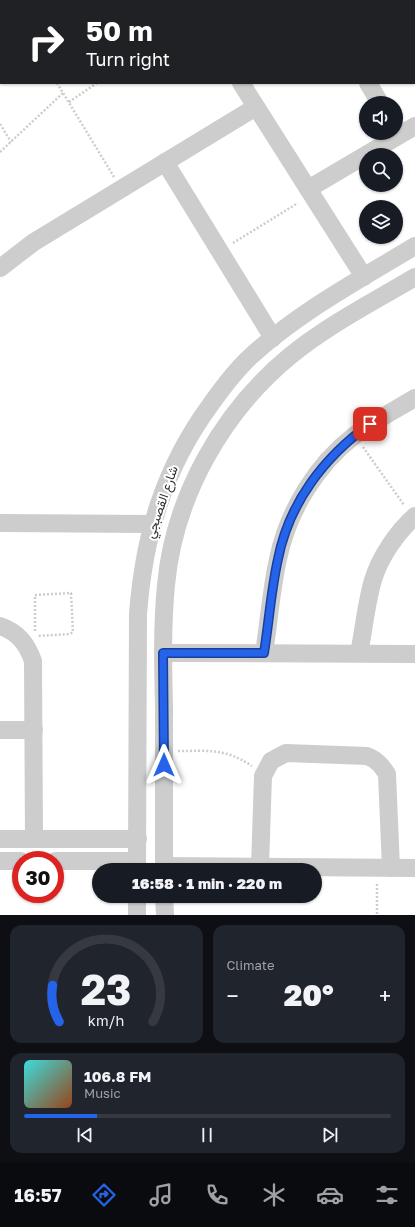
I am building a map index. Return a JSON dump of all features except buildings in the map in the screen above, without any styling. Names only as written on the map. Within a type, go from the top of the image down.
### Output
[{"type":"street","points":[[242,84],[364,277]]},
{"type":"street","points":[[369,84],[376,96]]},
{"type":"street","points":[[0,268],[34,242],[256,107]]},
{"type":"street","points":[[403,130],[415,126]]},
{"type":"street","points":[[310,192],[386,140]]},
{"type":"street","points":[[165,162],[273,338]]},
{"type":"street","name":"شارع القصبجي","points":[[137,863],[138,614],[141,579],[152,524],[169,475],[185,442],[205,412],[225,385],[249,358],[299,318],[415,246]]},
{"type":"street","name":"شارع القصبجي","points":[[164,863],[163,653],[166,583],[180,519],[192,487],[206,457],[223,429],[243,403],[266,378],[290,356],[317,336],[415,277]]},
{"type":"street","points":[[264,653],[278,559],[288,523],[310,484],[328,461],[355,435],[415,398]]},
{"type":"street","points":[[359,653],[373,579],[393,542],[414,517]]},
{"type":"street","points":[[0,523],[152,524]]},
{"type":"street","points":[[0,626],[8,628],[20,636],[28,648],[33,661],[34,839]]},
{"type":"street","points":[[163,653],[415,654]]},
{"type":"street","points":[[0,730],[34,730]]},
{"type":"street","points":[[260,863],[263,776],[272,761],[286,753],[366,756],[375,760],[382,766],[387,774],[384,868]]},
{"type":"street","points":[[0,839],[138,839]]},
{"type":"street","points":[[0,861],[12,861]]},
{"type":"street","points":[[64,861],[96,863]]},
{"type":"street","points":[[322,867],[415,868]]},
{"type":"street","points":[[137,903],[137,915]]},
{"type":"street","points":[[164,903],[165,915]]},
{"type":"path","points":[[58,84],[122,189]]},
{"type":"path","points":[[69,102],[96,84]]},
{"type":"path","points":[[0,152],[63,93]]},
{"type":"path","points":[[0,124],[11,142]]},
{"type":"path","points":[[220,251],[310,192]]},
{"type":"path","points":[[355,435],[414,517]]},
{"type":"path","points":[[38,593],[71,593],[73,632],[70,634],[36,636],[34,596],[38,593]]},
{"type":"path","points":[[164,751],[224,752],[238,757],[252,765],[263,776]]},
{"type":"path","points":[[377,915],[384,868]]},
{"type":"route","points":[[164,765],[163,653],[264,653],[278,559],[288,523],[305,490],[328,461],[355,435],[370,424]]}]
